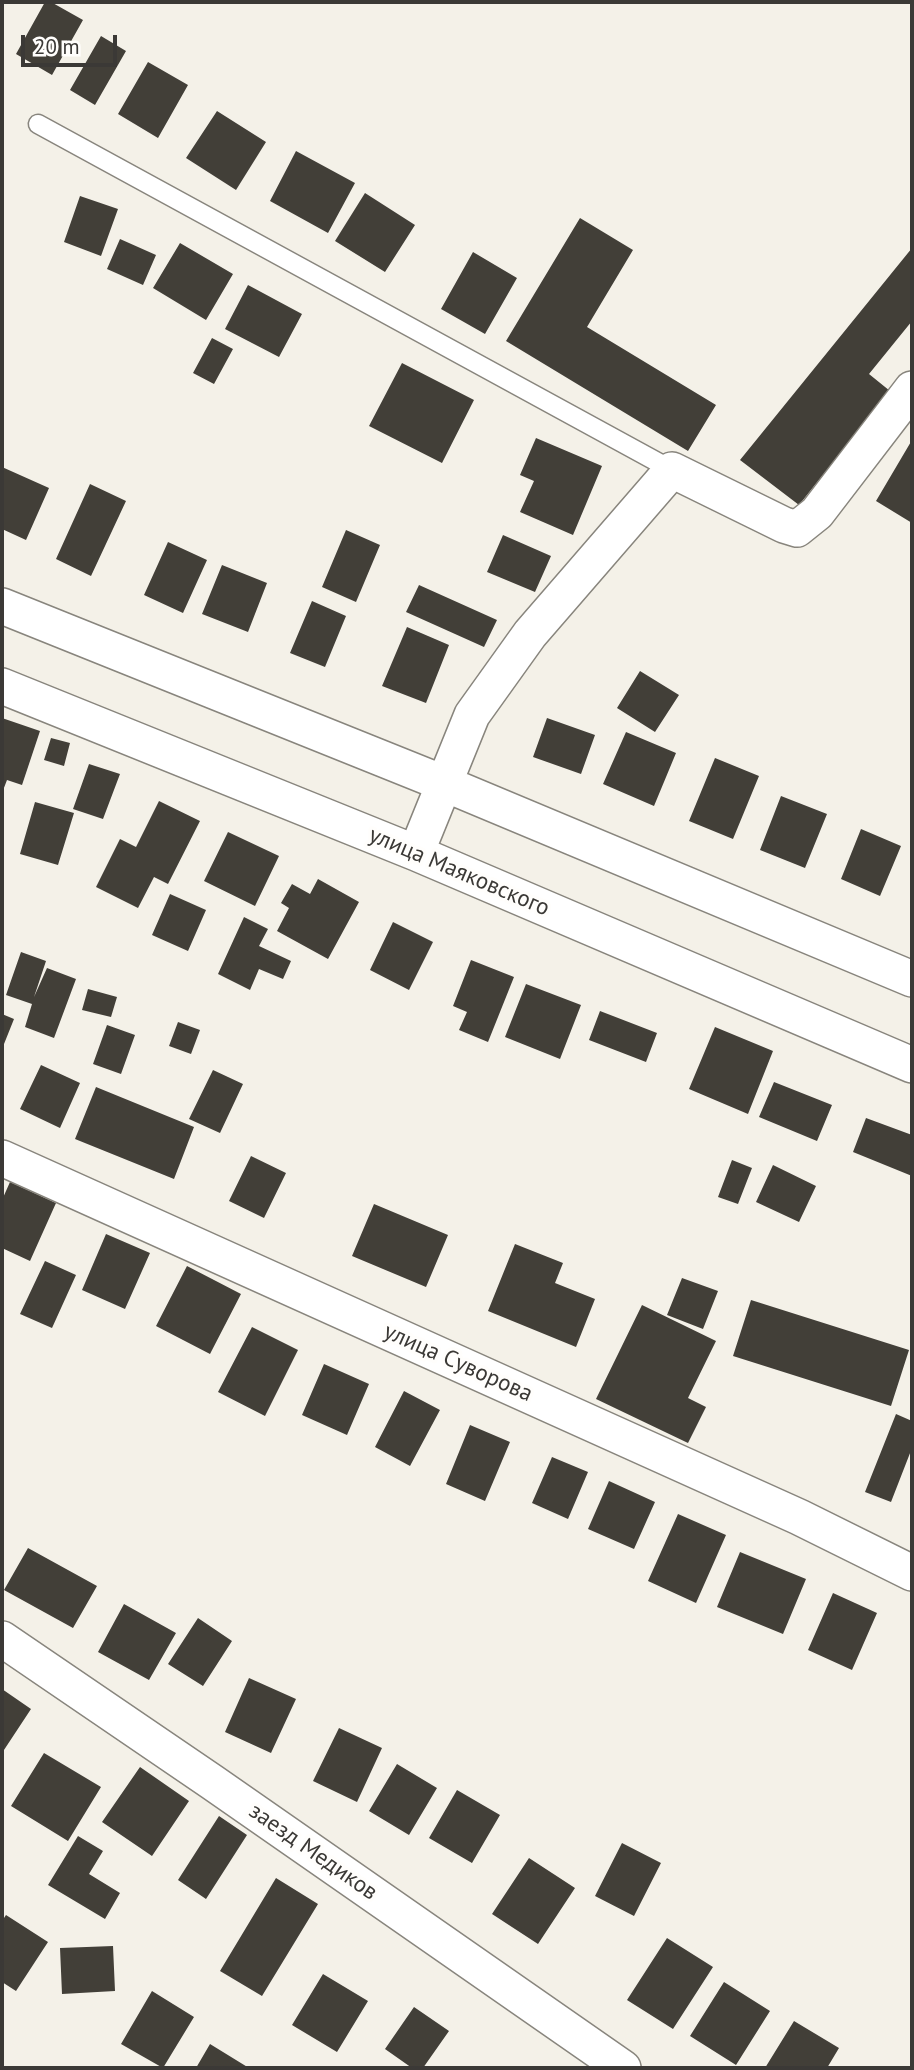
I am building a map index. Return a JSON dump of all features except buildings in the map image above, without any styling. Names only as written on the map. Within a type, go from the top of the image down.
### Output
[{"type":"street","points":[[416,853],[472,715],[523,644],[672,470],[797,529],[817,513],[912,389]]},
{"type":"street","points":[[2,606],[443,783],[912,979]]},
{"type":"street","name":"улица Маяковского","points":[[2,686],[416,853],[912,1065]]},
{"type":"street","name":"улица Суворова","points":[[2,1158],[786,1511],[912,1573]]},
{"type":"street","name":"заезд Медиков","points":[[2,1639],[623,2068]]},
{"type":"lane","points":[[38,124],[672,470]]}]
